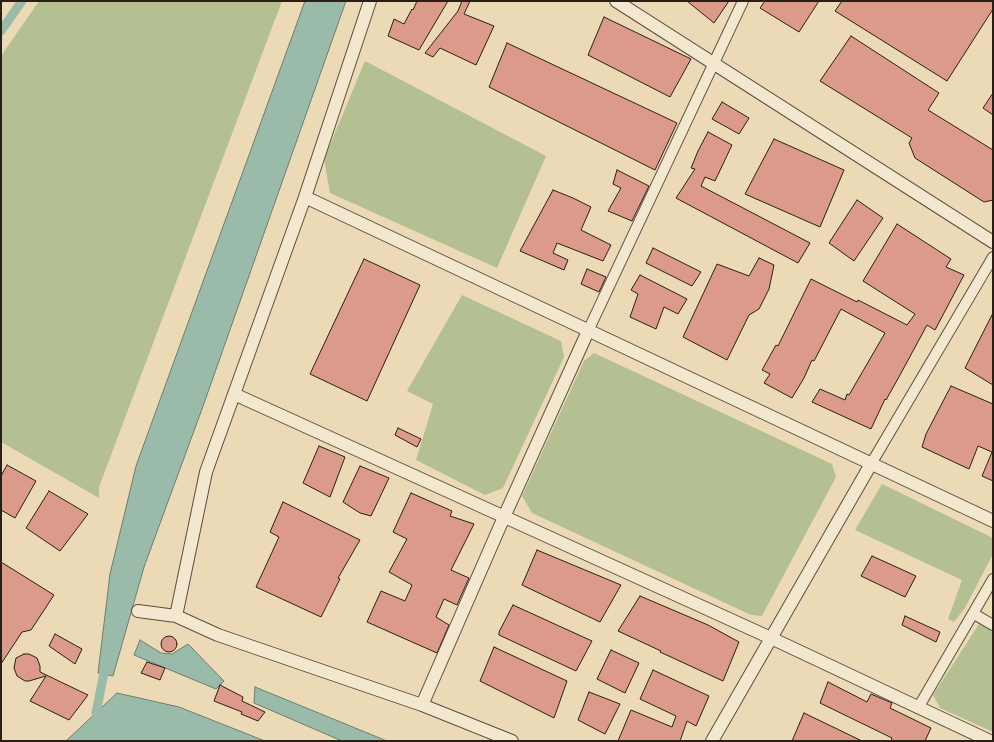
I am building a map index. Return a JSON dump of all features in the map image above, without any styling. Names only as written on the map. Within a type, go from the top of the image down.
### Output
[{"type":"street","points":[[176,616],[206,472],[305,197],[370,1]]},
{"type":"street","points":[[616,1],[993,242]]},
{"type":"street","points":[[422,705],[504,517],[588,331],[743,1]]},
{"type":"street","points":[[305,197],[993,521]]},
{"type":"street","points":[[712,741],[871,464],[993,257]]},
{"type":"street","points":[[234,394],[771,638],[990,741]]},
{"type":"street","points":[[918,708],[993,579]]},
{"type":"street","points":[[138,611],[176,616],[218,635],[422,705],[512,741]]},
{"type":"street","points":[[974,614],[993,625]]},
{"type":"shaded area","points":[[39,1],[282,1],[99,487],[99,498],[1,442],[1,56]]},
{"type":"shaded area","points":[[305,1],[346,1],[202,409],[144,567],[113,676],[98,673],[110,574],[136,466]]},
{"type":"shaded area","points":[[365,61],[546,156],[497,268],[330,193],[324,159]]},
{"type":"shaded area","points":[[462,295],[561,341],[564,357],[503,488],[485,495],[416,460],[433,404],[407,391]]},
{"type":"shaded area","points":[[594,353],[832,464],[836,477],[762,616],[751,615],[532,513],[522,496],[584,361]]},
{"type":"shaded area","points":[[882,484],[993,538],[993,554],[965,608],[954,622],[948,619],[962,580],[855,530]]},
{"type":"shaded area","points":[[979,624],[993,632],[993,732],[940,708],[933,695]]},
{"type":"shaded area","points":[[140,640],[161,653],[172,654],[188,644],[224,681],[216,689],[134,655]]},
{"type":"shaded area","points":[[255,687],[387,741],[342,741],[254,703]]},
{"type":"shaded area","points":[[117,693],[179,707],[265,741],[66,741]]},
{"type":"building","points":[[417,1],[448,1],[419,50],[388,36],[394,19],[404,24]]},
{"type":"building","points":[[462,1],[470,1],[464,14],[494,26],[476,65],[440,48],[433,57],[425,53],[458,11]]},
{"type":"building","points":[[687,1],[729,1],[714,23]]},
{"type":"building","points":[[765,1],[819,1],[799,32],[760,8]]},
{"type":"building","points":[[842,1],[993,1],[993,9],[947,81],[835,11]]},
{"type":"building","points":[[604,17],[691,59],[670,97],[588,55]]},
{"type":"building","points":[[851,36],[939,93],[928,110],[993,150],[993,200],[984,202],[915,158],[909,143],[912,138],[820,81]]},
{"type":"building","points":[[507,43],[677,123],[655,170],[489,87]]},
{"type":"building","points":[[993,93],[993,115],[983,108]]},
{"type":"building","points":[[722,102],[749,118],[739,134],[712,119]]},
{"type":"building","points":[[708,132],[732,145],[715,181],[705,177],[701,186],[810,243],[798,263],[676,198],[695,169],[691,168]]},
{"type":"building","points":[[774,139],[844,170],[820,227],[745,194]]},
{"type":"building","points":[[617,170],[649,186],[632,221],[608,211],[621,188],[613,184]]},
{"type":"building","points":[[553,190],[591,207],[581,230],[611,245],[603,261],[557,243],[553,253],[568,260],[564,270],[520,251]]},
{"type":"building","points":[[857,200],[883,218],[854,261],[829,243]]},
{"type":"building","points":[[897,224],[951,259],[946,267],[964,275],[935,330],[927,325],[886,400],[885,399],[871,429],[812,402],[820,389],[845,400],[847,394],[849,395],[885,333],[841,309],[814,361],[812,360],[804,378],[792,398],[764,383],[770,374],[762,370],[776,345],[778,346],[811,279],[857,302],[858,300],[907,325],[915,314],[863,281]]},
{"type":"building","points":[[653,248],[701,272],[692,286],[646,263]]},
{"type":"building","points":[[759,258],[774,265],[769,289],[759,309],[749,315],[727,360],[683,337],[717,264],[749,276]]},
{"type":"building","points":[[364,259],[420,285],[367,401],[310,374]]},
{"type":"building","points":[[587,269],[606,277],[599,292],[581,284]]},
{"type":"building","points":[[640,275],[687,299],[678,314],[664,307],[656,329],[630,317],[638,294],[631,290]]},
{"type":"building","points":[[993,313],[993,385],[965,368]]},
{"type":"building","points":[[951,386],[993,404],[993,481],[982,476],[992,452],[978,446],[969,469],[922,447],[926,434]]},
{"type":"building","points":[[398,428],[421,439],[417,447],[395,435]]},
{"type":"building","points":[[319,446],[345,457],[330,497],[303,483]]},
{"type":"building","points":[[7,465],[36,481],[15,518],[1,510],[1,476]]},
{"type":"building","points":[[360,466],[389,478],[371,516],[360,513],[343,502]]},
{"type":"building","points":[[49,491],[88,514],[60,551],[26,528]]},
{"type":"building","points":[[411,493],[452,511],[450,516],[474,524],[451,570],[469,578],[457,605],[444,599],[436,617],[449,625],[437,653],[367,622],[381,591],[405,601],[412,585],[389,572],[407,539],[393,532]]},
{"type":"building","points":[[283,502],[360,540],[338,578],[340,579],[321,617],[256,587],[279,537],[270,532]]},
{"type":"building","points":[[537,550],[621,585],[600,622],[522,585]]},
{"type":"building","points":[[872,556],[916,576],[905,597],[861,576]]},
{"type":"building","points":[[1,562],[54,595],[31,630],[22,632],[1,664]]},
{"type":"building","points":[[640,596],[708,625],[739,642],[723,681],[618,631]]},
{"type":"building","points":[[513,605],[592,641],[576,671],[499,635],[499,632]]},
{"type":"building","points":[[905,616],[940,632],[936,642],[902,625]]},
{"type":"building","points":[[55,634],[82,649],[75,664],[49,646]]},
{"type":"building","points":[[169,636],[175,638],[177,644],[175,650],[169,652],[163,650],[161,644],[163,638]]},
{"type":"building","points":[[494,647],[567,681],[554,718],[480,681]]},
{"type":"building","points":[[611,650],[639,663],[625,693],[597,679]]},
{"type":"building","points":[[24,654],[29,654],[37,658],[40,666],[40,672],[88,695],[69,720],[30,701],[46,676],[25,681],[17,676],[14,668],[16,658]]},
{"type":"building","points":[[147,662],[165,668],[160,680],[141,673]]},
{"type":"building","points":[[653,670],[709,696],[696,726],[687,721],[680,741],[618,741],[631,710],[672,727],[676,716],[640,699]]},
{"type":"building","points":[[828,682],[867,702],[871,694],[892,703],[890,708],[931,728],[925,741],[891,741],[892,738],[820,703]]},
{"type":"building","points":[[220,685],[243,697],[242,701],[265,712],[258,721],[241,714],[242,712],[214,701]]},
{"type":"building","points":[[589,692],[620,704],[605,734],[578,720]]},
{"type":"building","points":[[804,713],[862,741],[792,741]]},
{"type":"waterway","points":[[1,31],[22,1]]},
{"type":"waterway","points":[[96,713],[106,663]]}]
